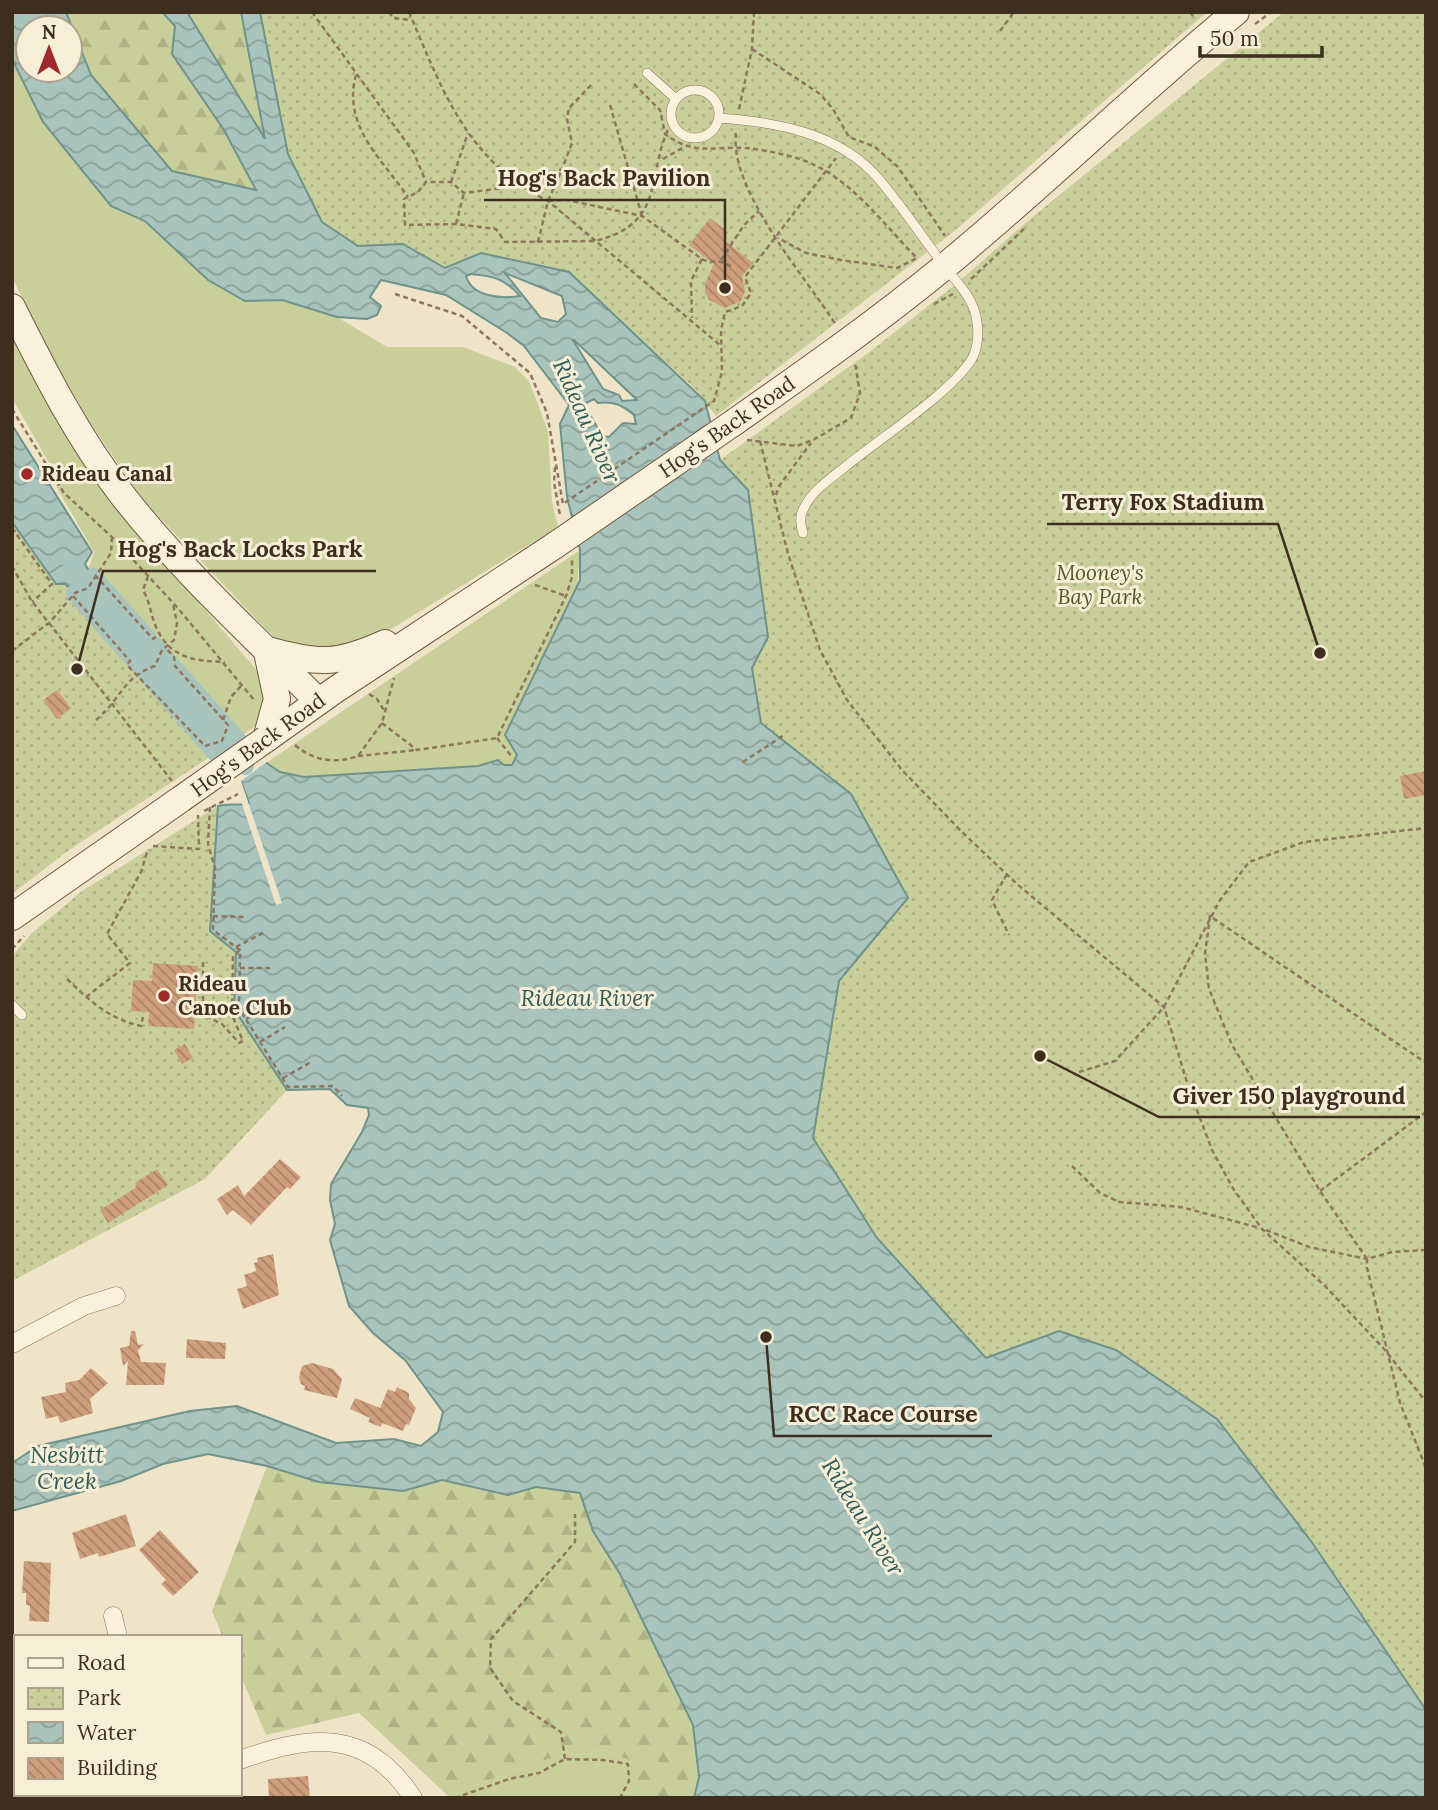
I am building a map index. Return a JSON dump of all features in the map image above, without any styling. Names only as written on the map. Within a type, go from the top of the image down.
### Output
[{"type":"main road","name":"Hog's Back Road","points":[[12,917],[177,791],[266,738],[562,541],[862,331],[944,267],[1173,63],[1236,12]]},
{"type":"main road","points":[[12,307],[52,388],[123,496],[266,650],[318,701]]},
{"type":"main road","points":[[266,650],[308,661],[329,662],[363,653],[449,615]]},
{"type":"main road","points":[[266,650],[277,691],[275,712],[266,738]]},
{"type":"street","points":[[12,1344],[84,1306],[116,1296]]},
{"type":"street","points":[[113,1616],[118,1635]]},
{"type":"street","points":[[242,1759],[284,1744],[324,1739],[360,1750],[400,1777],[413,1798]]},
{"type":"lane","points":[[646,74],[676,99]]},
{"type":"lane","points":[[689,90],[705,92],[717,102],[719,118],[712,131],[698,138],[682,134],[672,122],[671,114],[676,99],[689,90]]},
{"type":"lane","points":[[719,118],[817,135],[849,153],[875,175],[966,292],[975,314],[978,340],[971,361],[951,383],[834,475],[809,499],[800,520],[803,533]]},
{"type":"lane","points":[[12,1005],[22,1016]]},
{"type":"path","points":[[312,12],[414,153],[426,182]]},
{"type":"path","points":[[389,12],[393,18],[412,20]]},
{"type":"path","points":[[409,12],[452,111],[468,133],[517,186],[548,201],[721,346]]},
{"type":"path","points":[[1000,31],[1014,12]]},
{"type":"path","points":[[752,49],[820,94],[833,108],[849,137],[875,147],[898,167],[945,236]]},
{"type":"path","points":[[356,75],[354,102],[360,132],[408,197]]},
{"type":"path","points":[[562,169],[517,186],[464,193],[451,183],[426,182],[404,199],[405,225],[456,224],[496,229],[505,242],[595,241],[609,238],[642,216],[661,160],[665,134],[660,110],[634,84]]},
{"type":"path","points":[[538,242],[548,201],[572,142],[567,119],[569,108],[591,85]]},
{"type":"path","points":[[610,105],[642,216]]},
{"type":"path","points":[[665,134],[672,122]]},
{"type":"path","points":[[451,183],[468,133]]},
{"type":"path","points":[[665,134],[684,148]]},
{"type":"path","points":[[661,160],[684,148],[751,149],[799,159],[844,181],[917,258],[897,268],[855,262],[806,253],[778,238]]},
{"type":"path","points":[[395,294],[462,316],[530,373],[547,413],[563,504],[714,401],[722,372],[721,346],[725,312],[741,306],[751,293],[744,276],[778,238],[838,156]]},
{"type":"path","points":[[456,224],[464,193]]},
{"type":"path","points":[[548,201],[567,200],[642,216],[707,262],[721,260],[733,268]]},
{"type":"path","points":[[721,260],[744,225],[760,211]]},
{"type":"path","points":[[778,238],[839,328]]},
{"type":"path","points":[[692,319],[691,281],[702,259]]},
{"type":"path","points":[[855,363],[860,385],[856,409],[851,418],[797,446],[760,441],[788,554],[820,650],[847,700],[902,770],[1007,874],[1164,1007],[1189,1089],[1212,1150],[1234,1190],[1262,1228],[1325,1286],[1385,1350],[1426,1402]]},
{"type":"path","points":[[12,409],[60,488],[113,537],[225,662],[258,705]]},
{"type":"path","points":[[775,496],[792,466],[813,440]]},
{"type":"path","points":[[497,738],[566,596],[572,577],[562,541],[554,482],[555,460]]},
{"type":"path","points":[[12,528],[52,584],[32,602]]},
{"type":"path","points":[[12,651],[50,622],[73,595],[88,588],[111,553],[113,537]]},
{"type":"path","points":[[12,566],[32,602],[50,622],[177,791]]},
{"type":"path","points":[[95,575],[153,639],[159,634]]},
{"type":"path","points":[[73,595],[130,661],[127,665],[205,746],[222,741],[228,725],[175,666],[174,657],[159,634],[152,606],[143,590],[148,576]]},
{"type":"path","points":[[538,588],[566,596]]},
{"type":"path","points":[[96,720],[113,705],[136,673],[155,666],[178,632],[172,602]]},
{"type":"path","points":[[167,647],[183,657],[225,662]]},
{"type":"path","points":[[358,756],[382,723],[398,669]]},
{"type":"path","points":[[223,720],[231,697],[242,685]]},
{"type":"path","points":[[368,694],[377,699],[385,712]]},
{"type":"path","points":[[382,723],[417,750]]},
{"type":"path","points":[[743,762],[784,735]]},
{"type":"path","points":[[294,744],[307,755],[325,760],[497,738]]},
{"type":"path","points":[[497,738],[512,757]]},
{"type":"path","points":[[86,997],[130,963],[107,934],[141,872],[149,846],[199,849],[201,821],[197,816],[238,794]]},
{"type":"path","points":[[210,807],[208,844],[215,868],[213,930],[240,950]]},
{"type":"path","points":[[1079,1072],[1115,1061],[1164,1007],[1210,916],[1250,862],[1304,842],[1426,828]]},
{"type":"path","points":[[1007,874],[992,900],[1009,935]]},
{"type":"path","points":[[214,916],[247,917]]},
{"type":"path","points":[[1210,916],[1426,1063]]},
{"type":"path","points":[[1210,916],[1205,954],[1209,989],[1233,1045],[1320,1191],[1367,1259],[1368,1278],[1385,1350],[1409,1432],[1426,1468]]},
{"type":"path","points":[[236,947],[265,932]]},
{"type":"path","points":[[240,950],[239,1006],[288,1087],[333,1086],[342,1096]]},
{"type":"path","points":[[203,1015],[222,1024],[239,1043],[243,1041],[232,1015],[233,956],[240,950]]},
{"type":"path","points":[[203,962],[203,1015]]},
{"type":"path","points":[[240,968],[270,968]]},
{"type":"path","points":[[66,979],[86,997],[123,1022],[141,1026],[143,1017]]},
{"type":"path","points":[[203,988],[233,988]]},
{"type":"path","points":[[246,1019],[272,1003]]},
{"type":"path","points":[[232,1006],[239,1006]]},
{"type":"path","points":[[203,1015],[232,1015]]},
{"type":"path","points":[[260,1042],[285,1027]]},
{"type":"path","points":[[283,1079],[311,1062]]},
{"type":"path","points":[[1320,1191],[1426,1112]]},
{"type":"path","points":[[1072,1166],[1100,1194],[1119,1202],[1192,1209],[1262,1228],[1309,1247],[1367,1259],[1392,1252],[1426,1250]]},
{"type":"path","points":[[565,1759],[561,1732],[513,1700],[490,1668],[492,1639],[575,1542],[575,1514]]},
{"type":"path","points":[[455,1798],[509,1779],[539,1773],[565,1759],[628,1764],[629,1781],[620,1798]]},
{"type":"green space","points":[[66,12],[162,12],[175,26],[224,130],[257,191],[173,171],[91,75],[84,57],[84,14]]},
{"type":"green space","points":[[187,12],[241,12],[266,141]]},
{"type":"green space","points":[[260,12],[1207,12],[957,229],[716,416],[695,389],[568,272],[481,253],[445,268],[403,244],[358,246],[322,222],[288,154]]},
{"type":"green space","name":"Mooney's Bay Park","points":[[1284,12],[1426,12],[1426,1710],[1311,1541],[1217,1419],[1059,1331],[987,1358],[877,1238],[813,1138],[839,981],[908,898],[851,794],[761,723],[752,668],[768,637],[748,490],[720,460],[872,350],[956,284],[1030,219]]},
{"type":"green space","points":[[12,59],[14,84],[24,84],[43,122],[111,206],[145,221],[208,280],[245,301],[282,300],[337,317],[387,347],[463,347],[515,367],[529,381],[548,431],[552,503],[558,527],[378,637],[328,656],[278,642],[142,499],[89,421],[42,339],[14,281]]},
{"type":"green space","points":[[12,334],[146,541],[266,681],[265,719],[240,737],[89,568],[94,552],[57,488],[53,470],[12,398]]},
{"type":"green space","points":[[12,522],[56,584],[65,584],[75,593],[216,753],[69,850],[12,894]]},
{"type":"green space","points":[[580,550],[577,589],[505,735],[516,752],[515,764],[507,766],[498,760],[478,766],[304,777],[280,772],[266,763]]},
{"type":"green space","name":"Rideau Canoe Club","points":[[218,806],[210,931],[236,952],[234,1009],[287,1090],[205,1179],[12,1281],[12,956],[32,933],[82,891]]},
{"type":"green space","points":[[267,1466],[319,1482],[403,1491],[442,1480],[507,1495],[536,1487],[580,1493],[593,1531],[620,1574],[693,1725],[699,1777],[694,1798],[627,1798],[643,1767],[607,1750],[548,1759],[447,1795],[359,1713],[266,1735],[242,1679],[242,1635],[222,1635],[212,1611]]},
{"type":"green space","points":[[607,1750],[643,1767],[627,1798],[449,1798],[447,1795],[548,1759]]},
{"type":"water","name":"Rideau River","points":[[12,12],[66,12],[67,14],[14,14],[14,63]]},
{"type":"water","name":"Rideau River","points":[[162,12],[187,12],[265,139],[241,12],[260,12],[288,154],[322,222],[358,246],[403,244],[445,268],[481,253],[569,272],[705,401],[720,460],[748,490],[768,637],[752,668],[761,723],[851,794],[908,898],[839,981],[813,1138],[877,1238],[986,1358],[1059,1331],[1116,1350],[1217,1419],[1311,1541],[1426,1710],[1426,1798],[694,1798],[699,1777],[693,1725],[620,1574],[593,1531],[580,1493],[536,1487],[508,1495],[442,1480],[403,1491],[319,1482],[267,1466],[208,1454],[163,1464],[121,1481],[12,1511],[12,1463],[38,1446],[190,1411],[237,1406],[336,1443],[394,1439],[421,1446],[438,1432],[443,1412],[405,1360],[373,1333],[349,1306],[330,1240],[335,1224],[330,1200],[331,1184],[362,1132],[369,1115],[368,1108],[347,1105],[330,1089],[287,1090],[234,1009],[236,952],[210,931],[218,806],[249,803],[241,781],[225,763],[246,749],[280,772],[304,777],[478,766],[498,760],[504,765],[512,765],[517,755],[505,735],[580,580],[580,550],[567,497],[560,424],[569,405],[524,346],[446,295],[381,280],[370,297],[381,306],[377,315],[367,319],[337,317],[282,300],[245,301],[208,280],[145,221],[111,206],[43,122],[24,84],[84,84],[84,57],[91,75],[172,171],[256,190],[224,130],[172,54],[175,26]],"holes":[[[505,273],[562,296],[566,314],[558,322],[541,318]],[[471,274],[499,279],[520,296],[496,297],[481,292],[469,283],[466,276]],[[573,340],[637,400],[622,401],[619,395],[603,389]],[[594,399],[598,403],[618,404],[634,415],[636,424],[623,423],[609,437],[602,436],[584,404]]]},
{"type":"water","name":"Rideau Canal","points":[[12,425],[92,552],[85,564],[93,577],[75,593],[65,584],[56,584],[12,522]]},
{"type":"pier","points":[[248,746],[268,761],[241,781],[282,903],[276,905],[241,801],[244,802],[238,783],[222,766]]},
{"type":"building","points":[[710,218],[728,232],[723,239],[753,263],[742,276],[745,292],[741,301],[725,308],[709,300],[705,292],[705,283],[714,264],[689,245]]},
{"type":"building","points":[[57,690],[71,708],[57,719],[43,700]]},
{"type":"building","points":[[1426,771],[1426,795],[1404,799],[1400,776]]},
{"type":"building","name":"Rideau Canoe Club","points":[[153,963],[198,966],[194,1029],[148,1026],[149,1012],[131,1011],[133,980],[152,981]]},
{"type":"building","points":[[185,1044],[193,1058],[182,1064],[174,1050]]},
{"type":"building","points":[[280,1159],[301,1177],[290,1189],[287,1187],[251,1225],[233,1210],[227,1215],[217,1199],[238,1185],[244,1196]]},
{"type":"building","points":[[157,1169],[168,1185],[108,1223],[100,1210],[137,1187],[135,1183]]},
{"type":"building","points":[[273,1254],[279,1295],[243,1309],[237,1289],[247,1286],[244,1275],[256,1271],[254,1263],[258,1262],[257,1258]]},
{"type":"building","points":[[131,1331],[135,1331],[138,1345],[144,1344],[138,1350],[141,1362],[166,1363],[164,1385],[126,1385],[128,1361],[123,1366],[120,1348],[129,1346]]},
{"type":"building","points":[[187,1339],[226,1343],[225,1359],[186,1358]]},
{"type":"building","points":[[312,1363],[333,1369],[342,1379],[337,1398],[304,1390],[305,1386],[301,1384],[299,1377],[302,1366]]},
{"type":"building","points":[[91,1368],[108,1383],[90,1399],[93,1413],[60,1423],[58,1416],[46,1419],[41,1397],[66,1392],[65,1383],[79,1380]]},
{"type":"building","points":[[397,1387],[409,1393],[409,1399],[416,1408],[409,1425],[406,1424],[403,1431],[382,1423],[381,1427],[368,1422],[370,1418],[350,1409],[355,1398],[380,1408],[388,1389],[395,1392]]},
{"type":"building","points":[[126,1514],[136,1546],[99,1557],[98,1553],[80,1559],[72,1533]]},
{"type":"building","points":[[160,1530],[199,1572],[173,1596],[161,1584],[166,1580],[139,1550]]},
{"type":"building","points":[[24,1561],[51,1563],[49,1622],[29,1621],[30,1606],[26,1605],[26,1593],[22,1593]]},
{"type":"building","points":[[308,1776],[310,1798],[269,1798],[268,1779]]},
{"type":"waterway","points":[[72,564],[88,588],[245,766]]},
{"type":"waterway","points":[[93,577],[227,728],[246,749],[225,763],[75,593],[93,577]]},
{"type":"place","name":"Hog's Back Pavilion","points":[[725,288]]},
{"type":"place","name":"Rideau Canal","points":[[27,474]]},
{"type":"place","name":"Terry Fox Stadium","points":[[1320,653]]},
{"type":"place","name":"Hog's Back Locks Park","points":[[77,669]]},
{"type":"place","name":"Rideau Canoe Club","points":[[164,996]]},
{"type":"place","name":"Giver 150 playground","points":[[1040,1056]]},
{"type":"place","name":"RCC Race Course","points":[[766,1337]]},
{"type":"water label","name":"Nesbitt Creek","points":[[67,1468]]}]
